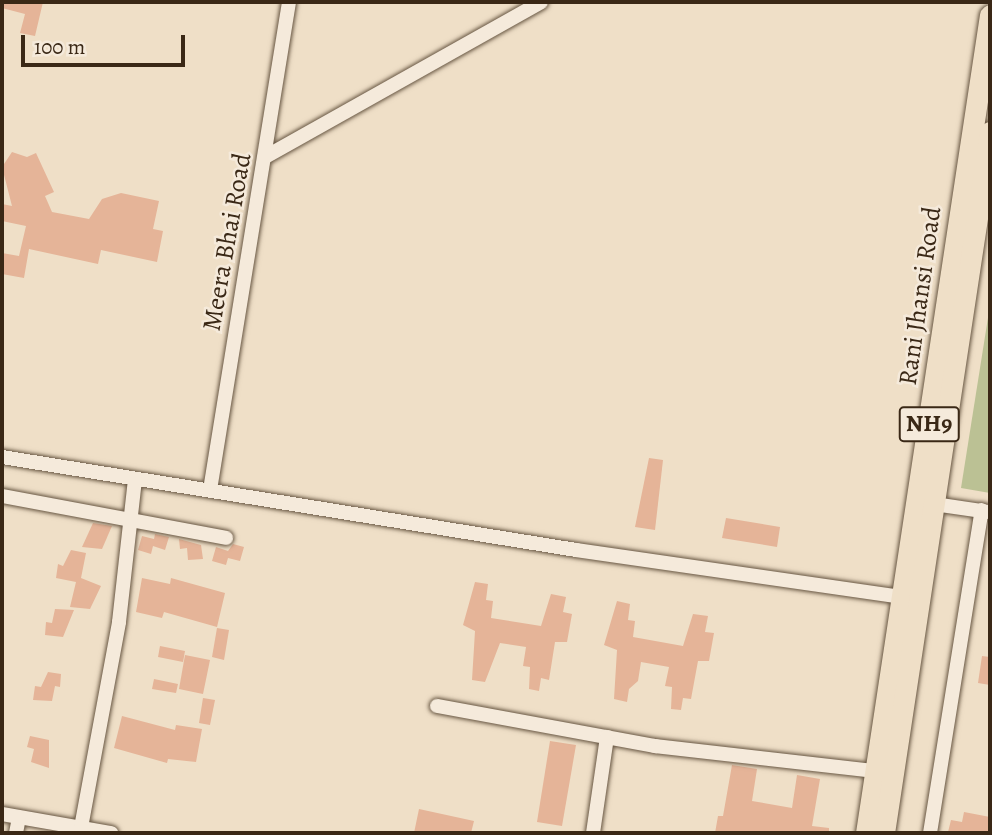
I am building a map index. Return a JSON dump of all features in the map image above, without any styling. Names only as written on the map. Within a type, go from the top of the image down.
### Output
[{"type":"highway","name":"Rani Jhansi Road","points":[[884,833],[885,772],[903,597],[990,15]]},
{"type":"highway","name":"Rani Jhansi Road","points":[[866,833],[885,772],[934,503],[990,132]]},
{"type":"street","name":"Meera Bhai Road","points":[[210,489],[267,156],[289,2]]},
{"type":"street","points":[[267,156],[541,2]]},
{"type":"street","points":[[2,457],[576,550],[903,597]]},
{"type":"street","points":[[80,830],[133,518],[135,479]]},
{"type":"street","points":[[2,496],[133,518],[226,538]]},
{"type":"street","points":[[930,833],[986,511],[934,503]]},
{"type":"street","points":[[437,706],[607,737],[885,772]]},
{"type":"street","points":[[593,833],[607,737]]},
{"type":"street","points":[[2,814],[80,830],[111,833]]},
{"type":"street","points":[[16,833],[19,817]]},
{"type":"green space","points":[[990,305],[990,493],[961,488]]},
{"type":"building","points":[[2,2],[43,2],[35,36],[20,33],[25,14],[2,8]]},
{"type":"building","points":[[12,152],[27,157],[36,153],[54,192],[45,196],[52,212],[89,219],[102,199],[121,193],[159,201],[153,229],[163,231],[157,262],[101,250],[98,264],[29,249],[24,278],[2,274],[2,253],[19,256],[26,226],[2,221],[2,204],[12,206],[2,167]]},
{"type":"building","points":[[649,458],[663,460],[655,530],[635,527]]},
{"type":"building","points":[[726,518],[780,527],[777,547],[722,538]]},
{"type":"building","points":[[93,523],[112,526],[102,549],[82,547]]},
{"type":"building","points":[[155,534],[169,537],[165,550],[153,546],[151,554],[138,550],[142,536],[154,539]]},
{"type":"building","points":[[179,539],[201,545],[203,559],[188,560],[187,548],[180,549]]},
{"type":"building","points":[[233,544],[244,547],[240,561],[228,558],[226,565],[212,561],[216,547],[228,551]]},
{"type":"building","points":[[71,550],[86,553],[81,578],[101,586],[90,609],[70,607],[76,582],[56,578],[58,564],[63,566]]},
{"type":"building","points":[[142,578],[170,584],[171,578],[225,593],[217,627],[164,612],[162,618],[136,612]]},
{"type":"building","points":[[475,582],[488,584],[486,600],[493,601],[491,618],[541,626],[551,594],[566,597],[563,612],[572,614],[567,642],[555,642],[549,680],[541,678],[539,691],[529,689],[530,667],[523,666],[526,647],[500,643],[485,682],[472,680],[475,631],[463,625]]},
{"type":"building","points":[[617,601],[630,604],[628,620],[635,621],[633,637],[683,646],[693,614],[708,616],[705,632],[714,633],[709,661],[698,661],[691,699],[683,698],[681,710],[671,709],[672,687],[665,686],[669,667],[641,662],[638,681],[629,689],[627,702],[614,699],[617,650],[604,645]]},
{"type":"building","points":[[55,609],[74,610],[63,637],[45,635],[46,622],[52,623]]},
{"type":"building","points":[[217,628],[229,630],[224,660],[212,657]]},
{"type":"building","points":[[160,646],[185,651],[183,662],[158,657]]},
{"type":"building","points":[[185,655],[210,660],[203,694],[179,689]]},
{"type":"building","points":[[982,656],[990,657],[990,685],[978,683]]},
{"type":"building","points":[[48,672],[61,674],[60,687],[55,686],[52,701],[33,700],[35,686],[41,687]]},
{"type":"building","points":[[154,679],[178,684],[176,693],[152,689]]},
{"type":"building","points":[[203,698],[215,700],[210,725],[199,723]]},
{"type":"building","points":[[122,716],[175,730],[176,725],[202,729],[196,762],[168,759],[167,763],[114,748]]},
{"type":"building","points":[[30,736],[49,740],[49,768],[31,762],[34,749],[27,747]]},
{"type":"building","points":[[550,741],[576,745],[562,826],[537,822]]},
{"type":"building","points":[[732,765],[757,769],[752,801],[792,808],[797,775],[820,779],[812,826],[829,828],[829,833],[715,833],[718,816],[723,816]]},
{"type":"building","points":[[419,809],[474,821],[471,833],[414,833]]},
{"type":"building","points":[[964,812],[990,817],[990,833],[948,832],[951,820],[962,822]]}]
